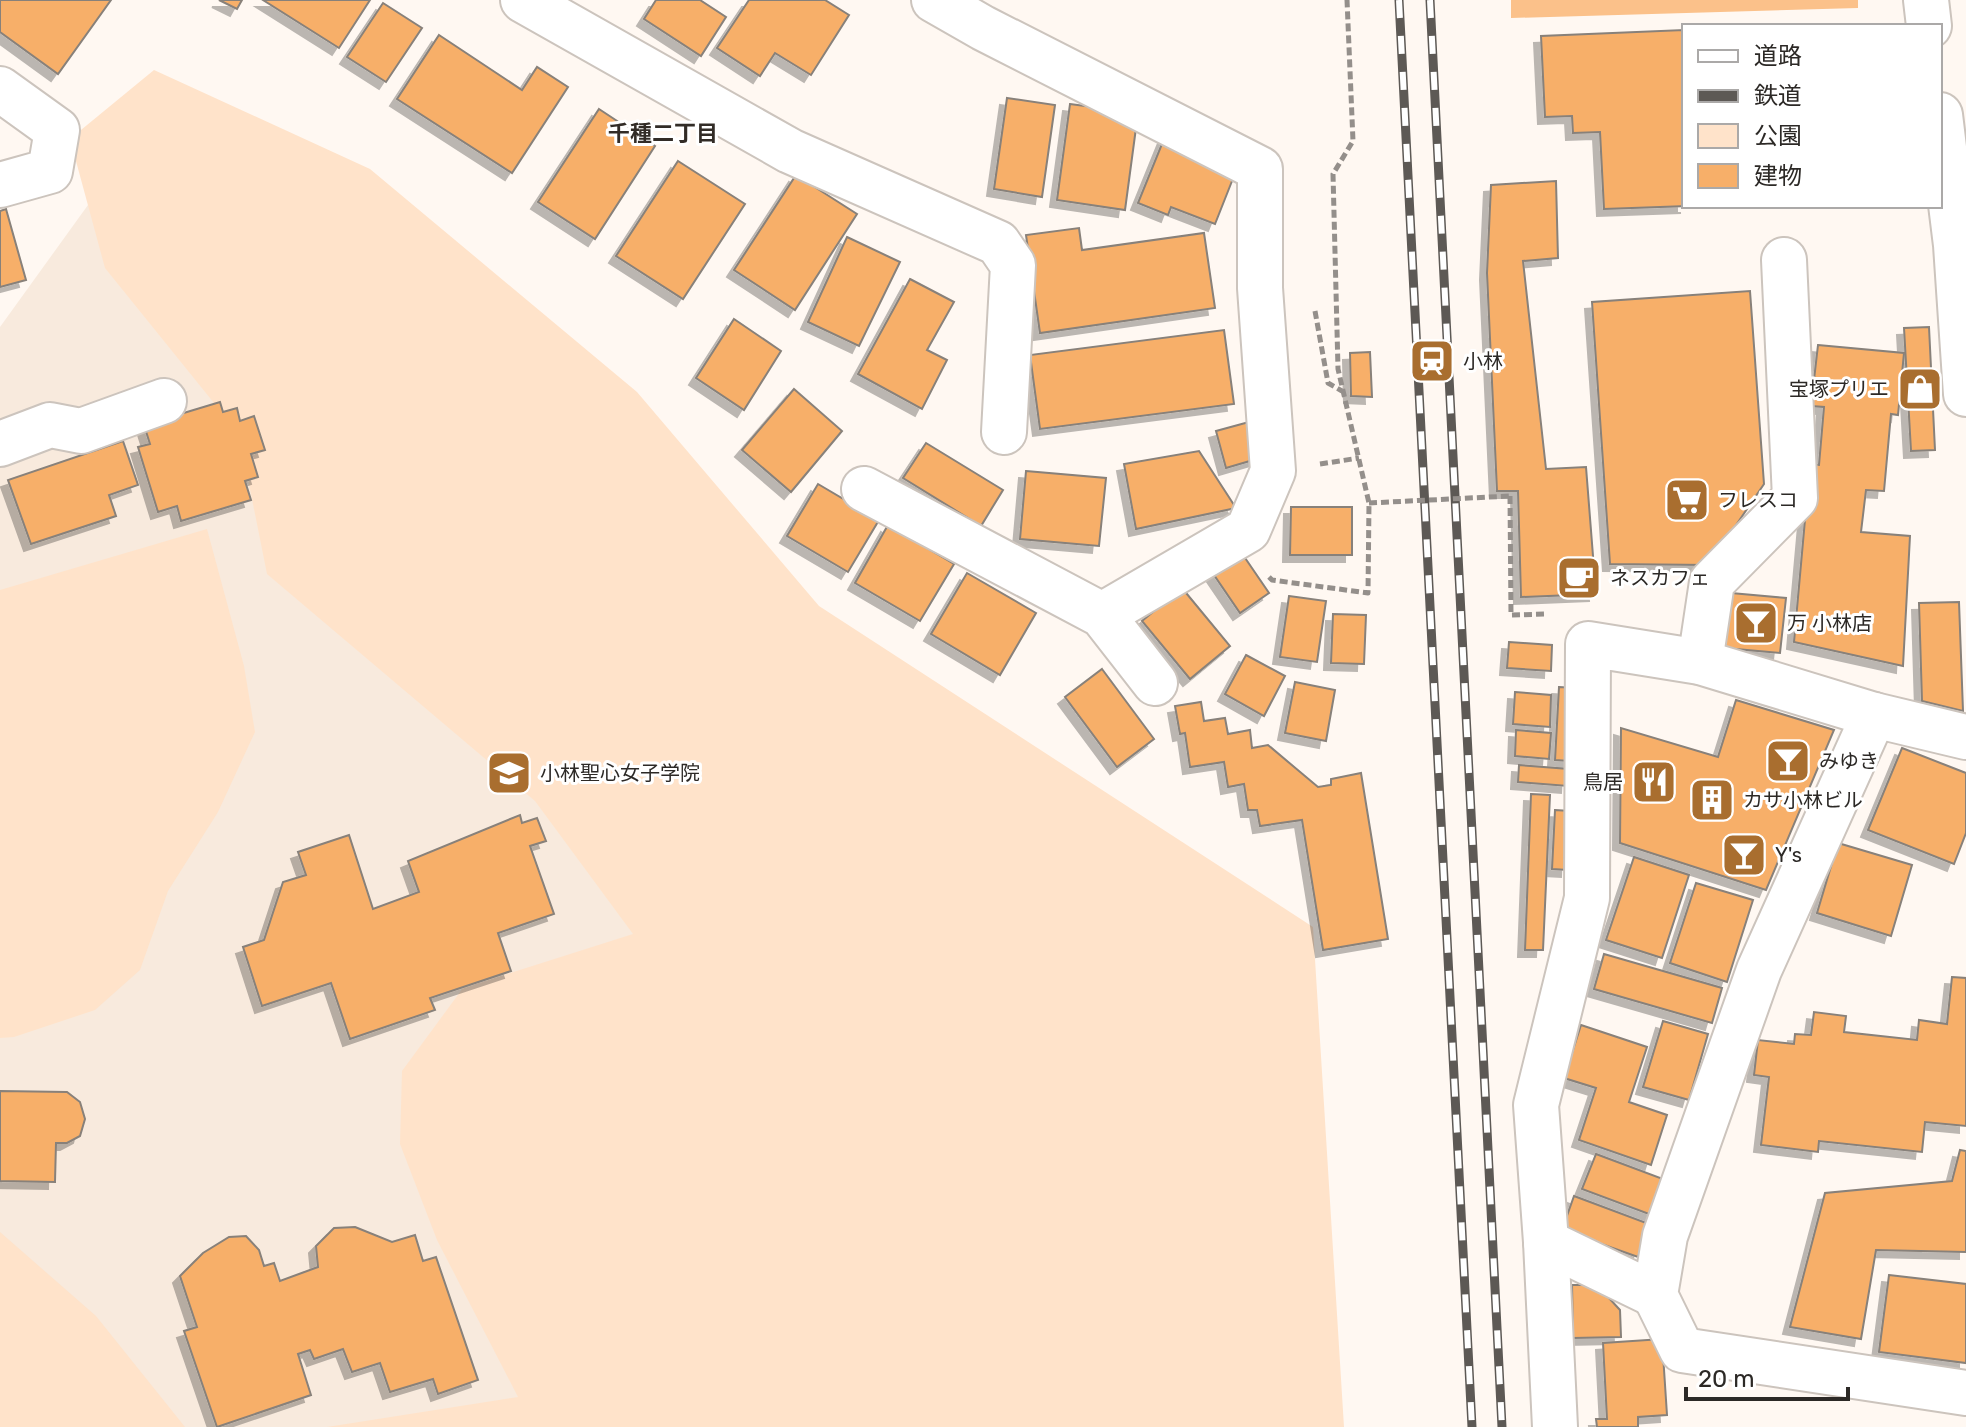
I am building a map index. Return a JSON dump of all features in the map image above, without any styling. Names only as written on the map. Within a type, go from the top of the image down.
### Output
[{"type":"street","points":[[523,0],[790,151],[998,243],[1013,265],[1004,432]]},
{"type":"street","points":[[934,0],[1260,169],[1260,288],[1273,471],[1248,530],[1102,615]]},
{"type":"street","points":[[1926,0],[1929,24]]},
{"type":"street","points":[[0,89],[57,130],[50,171],[0,185]]},
{"type":"street","points":[[1942,131],[1956,245],[1966,394]]},
{"type":"street","points":[[1700,662],[1712,582],[1795,498],[1784,260]]},
{"type":"street","points":[[0,444],[50,425],[81,431],[164,401]]},
{"type":"street","points":[[864,489],[1102,615],[1155,683]]},
{"type":"street","points":[[1555,1427],[1536,1105],[1587,898],[1588,644],[1700,662],[1874,715],[1966,737]]},
{"type":"street","points":[[1874,715],[1759,970],[1665,1236],[1655,1295],[1682,1350],[1966,1393]]},
{"type":"street","points":[[1546,1242],[1655,1295]]},
{"type":"path","points":[[1240,534],[1272,580],[1368,593],[1369,503],[1338,369],[1333,174],[1353,141],[1347,0]]},
{"type":"path","points":[[1369,503],[1510,496],[1511,615]]},
{"type":"shaded area","points":[[1511,0],[1858,0],[1858,8],[1511,18]]},
{"type":"shaded area","name":"小林聖心女子学院","points":[[88,205],[1318,1427],[0,1427],[0,327]]},
{"type":"green space","name":"小林聖心女子学院","points":[[154,70],[370,169],[637,392],[819,606],[1313,927],[1344,1427],[327,1427],[518,1397],[437,1240],[400,1144],[402,1071],[463,988],[633,934],[535,801],[267,574],[239,434],[105,268],[70,139]]},
{"type":"green space","points":[[207,529],[244,666],[255,732],[218,812],[168,891],[140,970],[95,1010],[14,1037],[0,1038],[0,590]]},
{"type":"green space","points":[[0,1232],[96,1316],[185,1427],[0,1427]]},
{"type":"building","points":[[0,0],[111,0],[58,74],[0,32]]},
{"type":"building","points":[[219,0],[242,0],[237,9]]},
{"type":"building","points":[[263,0],[370,0],[339,48]]},
{"type":"building","points":[[656,0],[700,0],[726,17],[701,56],[644,19]]},
{"type":"building","points":[[749,0],[825,0],[849,15],[811,75],[775,53],[760,76],[717,48]]},
{"type":"building","points":[[383,3],[422,28],[386,82],[347,57]]},
{"type":"building","points":[[1682,30],[1682,206],[1604,209],[1600,132],[1573,133],[1572,116],[1545,117],[1541,36]]},
{"type":"building","points":[[439,35],[522,90],[537,67],[568,87],[512,173],[397,99]]},
{"type":"building","points":[[1007,98],[1055,105],[1042,197],[994,189]]},
{"type":"building","points":[[1070,104],[1138,113],[1125,210],[1057,200]]},
{"type":"building","points":[[599,109],[655,146],[595,239],[538,202]]},
{"type":"building","points":[[1166,134],[1234,176],[1215,224],[1171,207],[1168,215],[1138,203]]},
{"type":"building","points":[[678,161],[745,204],[683,299],[616,256]]},
{"type":"building","points":[[796,175],[857,214],[795,310],[734,270]]},
{"type":"building","points":[[1556,181],[1558,258],[1523,261],[1546,469],[1586,467],[1596,594],[1521,597],[1518,491],[1497,491],[1487,273],[1491,185]]},
{"type":"building","points":[[6,209],[26,280],[0,287],[0,211]]},
{"type":"building","points":[[1079,228],[1082,250],[1204,233],[1215,308],[1040,333],[1026,235]]},
{"type":"building","points":[[847,237],[900,262],[859,346],[808,322]]},
{"type":"building","points":[[910,279],[954,302],[927,350],[947,360],[922,409],[858,374]]},
{"type":"building","points":[[1750,291],[1764,484],[1709,565],[1610,564],[1592,302]]},
{"type":"building","points":[[734,319],[781,351],[744,410],[696,378]]},
{"type":"building","name":"宝塚プリエ","points":[[1929,327],[1935,450],[1911,451],[1904,328]]},
{"type":"building","points":[[1224,330],[1234,404],[1040,429],[1030,355]]},
{"type":"building","points":[[1818,345],[1904,353],[1898,415],[1891,414],[1884,491],[1866,490],[1861,532],[1910,536],[1903,666],[1794,642],[1810,464],[1819,465],[1824,407],[1811,406]]},
{"type":"building","points":[[1370,352],[1372,397],[1351,396],[1350,353]]},
{"type":"building","points":[[794,389],[842,431],[791,492],[742,450]]},
{"type":"building","points":[[220,402],[223,412],[237,408],[240,421],[254,416],[265,450],[251,454],[258,477],[245,481],[251,500],[181,521],[177,506],[158,512],[138,447],[150,444],[144,425]]},
{"type":"building","points":[[1249,422],[1260,458],[1226,468],[1216,431]]},
{"type":"building","points":[[123,441],[138,485],[109,495],[116,516],[31,544],[8,480]]},
{"type":"building","points":[[926,443],[1003,490],[981,526],[903,478]]},
{"type":"building","points":[[1199,451],[1236,508],[1136,529],[1124,464]]},
{"type":"building","points":[[1026,471],[1106,478],[1099,546],[1020,539]]},
{"type":"building","points":[[818,484],[879,520],[848,572],[787,536]]},
{"type":"building","points":[[1291,507],[1352,507],[1352,555],[1290,555]]},
{"type":"building","points":[[888,525],[954,564],[920,621],[855,583]]},
{"type":"building","points":[[1241,552],[1269,593],[1240,613],[1212,572]]},
{"type":"building","points":[[967,573],[1036,613],[1000,675],[931,634]]},
{"type":"building","points":[[1182,588],[1230,646],[1190,679],[1142,621]]},
{"type":"building","name":"万 小林店","points":[[1731,593],[1786,598],[1780,653],[1725,648]]},
{"type":"building","points":[[1289,596],[1326,601],[1317,662],[1280,657]]},
{"type":"building","points":[[1959,602],[1963,711],[1922,701],[1919,603]]},
{"type":"building","points":[[1333,614],[1366,615],[1364,664],[1331,663]]},
{"type":"building","points":[[1509,642],[1552,645],[1551,671],[1507,668]]},
{"type":"building","points":[[1246,655],[1285,676],[1264,716],[1225,694]]},
{"type":"building","points":[[1102,669],[1154,739],[1117,767],[1065,697]]},
{"type":"building","points":[[1295,682],[1335,690],[1326,741],[1285,733]]},
{"type":"building","points":[[1559,687],[1574,688],[1570,761],[1555,760]]},
{"type":"building","points":[[1515,692],[1551,695],[1550,727],[1513,724]]},
{"type":"building","name":"カサ小林ビル","points":[[1736,700],[1834,730],[1766,890],[1620,843],[1621,728],[1718,757]]},
{"type":"building","points":[[1201,702],[1204,721],[1225,718],[1228,734],[1250,730],[1252,748],[1268,745],[1318,787],[1331,785],[1331,779],[1361,773],[1388,939],[1323,950],[1302,820],[1260,826],[1257,810],[1248,810],[1244,784],[1228,787],[1224,762],[1190,767],[1185,733],[1180,734],[1175,706]]},
{"type":"building","points":[[1516,730],[1551,733],[1549,759],[1515,756]]},
{"type":"building","points":[[1902,748],[1966,773],[1966,833],[1954,864],[1868,830]]},
{"type":"building","points":[[1519,765],[1569,769],[1568,786],[1518,782]]},
{"type":"building","points":[[1531,794],[1550,795],[1543,950],[1525,950]]},
{"type":"building","points":[[1555,810],[1570,811],[1568,870],[1552,869]]},
{"type":"building","points":[[520,815],[522,823],[537,818],[546,841],[530,846],[554,914],[498,933],[511,971],[430,998],[435,1010],[350,1039],[331,983],[262,1006],[243,947],[264,940],[283,882],[306,875],[298,852],[349,835],[373,909],[419,892],[408,861]]},
{"type":"building","points":[[1838,843],[1912,865],[1891,936],[1817,913]]},
{"type":"building","points":[[1634,857],[1689,875],[1662,958],[1606,940]]},
{"type":"building","points":[[1696,883],[1753,900],[1727,982],[1670,963]]},
{"type":"building","points":[[1604,954],[1722,988],[1712,1023],[1594,989]]},
{"type":"building","points":[[1952,977],[1966,978],[1966,1126],[1925,1122],[1922,1152],[1819,1141],[1818,1152],[1761,1145],[1769,1077],[1754,1075],[1758,1040],[1794,1044],[1795,1034],[1811,1035],[1814,1012],[1846,1016],[1844,1032],[1917,1040],[1919,1020],[1947,1024]]},
{"type":"building","points":[[1663,1021],[1708,1034],[1689,1100],[1643,1087]]},
{"type":"building","points":[[1581,1025],[1647,1047],[1629,1102],[1667,1115],[1651,1165],[1579,1140],[1596,1088],[1564,1078]]},
{"type":"building","points":[[0,1091],[67,1092],[80,1102],[85,1119],[80,1136],[67,1143],[56,1143],[55,1182],[0,1181]]},
{"type":"building","points":[[1960,1150],[1966,1151],[1966,1252],[1876,1250],[1861,1339],[1790,1327],[1825,1193],[1952,1181]]},
{"type":"building","points":[[1596,1154],[1671,1182],[1657,1217],[1582,1189]]},
{"type":"building","points":[[1574,1196],[1649,1224],[1638,1257],[1562,1230]]},
{"type":"building","points":[[355,1227],[392,1242],[415,1235],[423,1261],[436,1257],[478,1380],[438,1394],[433,1379],[390,1392],[380,1363],[352,1372],[343,1349],[314,1359],[310,1350],[298,1354],[311,1395],[217,1427],[184,1331],[197,1327],[180,1276],[203,1253],[229,1237],[246,1236],[259,1250],[264,1266],[274,1263],[280,1281],[318,1267],[316,1246],[334,1228]]},
{"type":"building","points":[[1889,1275],[1966,1284],[1966,1363],[1879,1352]]},
{"type":"building","points":[[1572,1285],[1597,1285],[1620,1310],[1621,1337],[1573,1338]]},
{"type":"building","points":[[1662,1339],[1667,1415],[1638,1417],[1638,1427],[1597,1427],[1596,1419],[1607,1419],[1603,1343]]},
{"type":"railway","points":[[1399,0],[1472,1427]]},
{"type":"railway","points":[[1430,0],[1502,1427]]},
{"type":"place","name":"小林","points":[[1432,361]]},
{"type":"place","name":"宝塚プリエ","points":[[1920,389]]},
{"type":"place","name":"フレスコ","points":[[1687,500]]},
{"type":"place","name":"ネスカフェ","points":[[1579,578]]},
{"type":"place","name":"万 小林店","points":[[1756,623]]},
{"type":"place","name":"みゆき","points":[[1788,761]]},
{"type":"place","name":"小林聖心女子学院","points":[[509,773]]},
{"type":"place","name":"鳥居","points":[[1654,782]]},
{"type":"place","name":"カサ小林ビル","points":[[1712,800]]},
{"type":"place","name":"Y's","points":[[1744,855]]},
{"type":"district","name":"千種二丁目","points":[[663,133]]}]
